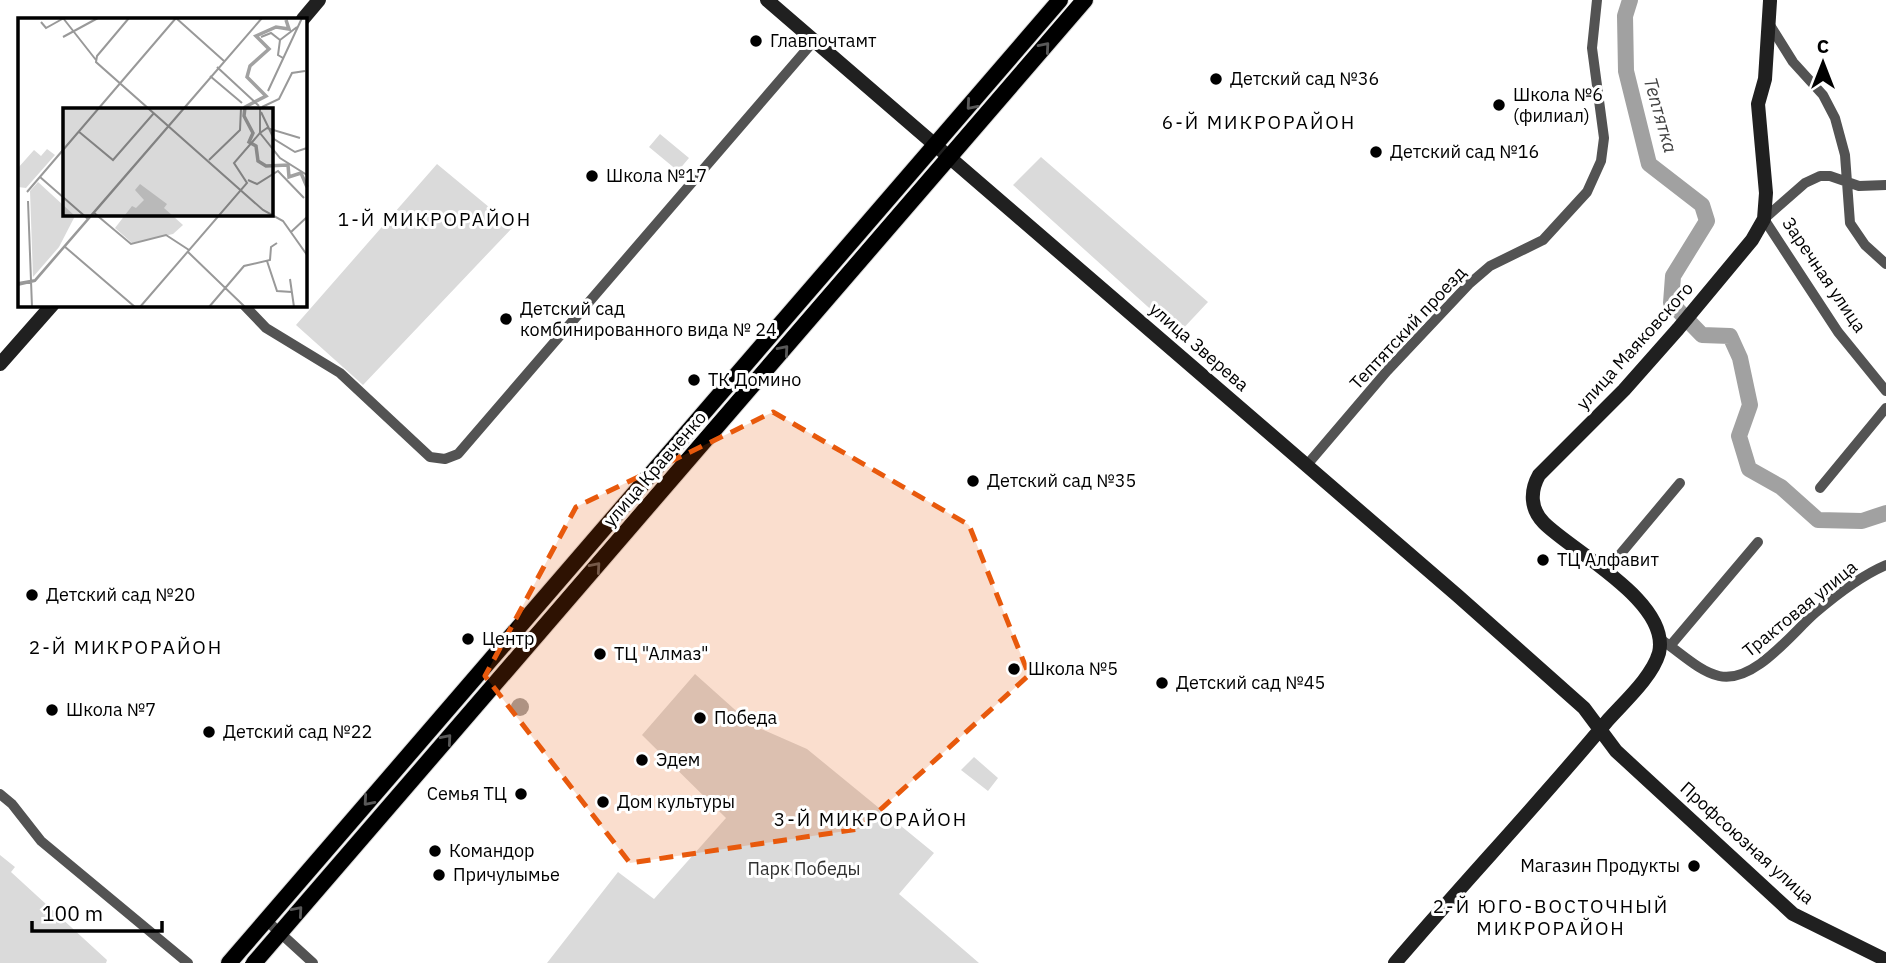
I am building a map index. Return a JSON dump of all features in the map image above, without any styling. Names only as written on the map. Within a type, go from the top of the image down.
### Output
[{"type":"main road","points":[[304,18],[319,0]]},
{"type":"main road","name":"улица Зверева","points":[[766,0],[1522,653],[1584,708],[1600,730]]},
{"type":"main road","name":"улица Кравченко","points":[[229,963],[817,285],[1060,0]]},
{"type":"main road","name":"улица Кравченко","points":[[254,963],[1085,0]]},
{"type":"main road","name":"Заречная улица","points":[[1764,219],[1766,193],[1758,104],[1765,79],[1769,0]]},
{"type":"main road","name":"улица Маяковского","points":[[1607,570],[1545,523],[1535,509],[1532,494],[1539,475],[1624,390],[1678,329],[1752,240],[1764,219]]},
{"type":"main road","points":[[0,364],[51,306]]},
{"type":"main road","points":[[1395,963],[1600,730],[1649,671],[1665,643],[1646,611],[1607,570]]},
{"type":"main road","name":"Профсоюзная улица","points":[[1600,730],[1615,751],[1793,914],[1886,960]]},
{"type":"street","name":"Тептятский проезд","points":[[1306,466],[1387,370],[1469,284],[1490,267],[1543,240],[1587,192],[1601,161],[1604,138],[1592,48],[1597,0]]},
{"type":"street","points":[[1768,21],[1793,62],[1823,95],[1835,118],[1845,155],[1850,223],[1865,245],[1886,264]]},
{"type":"street","points":[[245,306],[266,328],[340,373],[430,457],[445,459],[458,454],[813,42]]},
{"type":"street","points":[[993,79],[1007,91]]},
{"type":"street","points":[[1764,219],[1788,196],[1812,180],[1830,176],[1847,184],[1886,185]]},
{"type":"street","name":"Заречная улица","points":[[1764,219],[1838,332],[1886,391]]},
{"type":"street","points":[[862,231],[875,243]]},
{"type":"street","points":[[817,285],[830,297]]},
{"type":"street","points":[[790,316],[804,327]]},
{"type":"street","points":[[750,361],[764,373]]},
{"type":"street","points":[[709,408],[724,420]]},
{"type":"street","points":[[1820,488],[1886,408]]},
{"type":"street","points":[[670,453],[684,466]]},
{"type":"street","points":[[1607,570],[1680,483]]},
{"type":"street","points":[[631,498],[645,510]]},
{"type":"street","points":[[1665,643],[1758,542]]},
{"type":"street","name":"Трактовая улица","points":[[1665,643],[1706,671],[1723,677],[1742,674],[1766,660],[1815,613],[1858,581],[1886,565]]},
{"type":"street","points":[[399,766],[414,778]]},
{"type":"street","points":[[0,793],[41,841],[188,963]]},
{"type":"street","points":[[266,920],[313,963]]},
{"type":"highlighted area","points":[[773,412],[969,525],[1029,675],[859,829],[630,863],[485,676],[576,507]]},
{"type":"green space","points":[[660,134],[689,158],[678,171],[649,147]]},
{"type":"green space","points":[[1041,157],[1208,302],[1178,334],[1013,185]]},
{"type":"green space","points":[[437,164],[513,227],[363,385],[296,325]]},
{"type":"green space","name":"Парк Победы","points":[[695,674],[752,725],[807,749],[934,853],[899,894],[979,963],[547,963],[618,872],[654,899],[726,818],[642,735]]},
{"type":"green space","points":[[974,757],[998,778],[988,791],[961,770]]},
{"type":"green space","points":[[0,855],[15,867],[11,872],[107,960],[106,963],[0,963]]},
{"type":"shaded area","points":[[520,698],[526,701],[529,707],[526,713],[520,716],[514,713],[511,707],[514,701]]},
{"type":"waterway","name":"Тептятка","points":[[1630,0],[1625,16],[1626,71],[1649,164],[1702,205],[1707,221],[1673,276],[1671,303],[1702,335],[1730,336],[1740,358],[1750,405],[1739,436],[1749,469],[1781,487],[1818,520],[1862,521],[1886,513]]},
{"type":"tram line","points":[[246,963],[1075,0]]},
{"type":"place","name":"Главпочтамт","points":[[756,41]]},
{"type":"place","name":"Детский сад №36","points":[[1216,79]]},
{"type":"place","name":"Школа №6 (филиал)","points":[[1499,105]]},
{"type":"place","name":"Детский сад №16","points":[[1376,152]]},
{"type":"place","name":"Школа №17","points":[[592,176]]},
{"type":"place","name":"Детский сад комбинированного вида № 24","points":[[506,319]]},
{"type":"place","name":"ТК Домино","points":[[694,380]]},
{"type":"place","name":"Детский сад №35","points":[[973,481]]},
{"type":"place","name":"ТЦ Алфавит","points":[[1543,560]]},
{"type":"place","name":"Детский сад №20","points":[[32,595]]},
{"type":"place","name":"Центр","points":[[468,639]]},
{"type":"place","name":"ТЦ \"Алмаз\"","points":[[600,654]]},
{"type":"place","name":"Школа №5","points":[[1014,669]]},
{"type":"place","name":"Детский сад №45","points":[[1162,683]]},
{"type":"place","name":"Школа №7","points":[[52,710]]},
{"type":"place","name":"Победа","points":[[700,718]]},
{"type":"place","name":"Детский сад №22","points":[[209,732]]},
{"type":"place","name":"Эдем","points":[[642,760]]},
{"type":"place","name":"Семья ТЦ","points":[[521,794]]},
{"type":"place","name":"Дом культуры","points":[[603,802]]},
{"type":"place","name":"Командор","points":[[435,851]]},
{"type":"place","name":"Магазин Продукты","points":[[1694,866]]},
{"type":"place","name":"Причулымье","points":[[439,875]]},
{"type":"district","name":"6-Й МИКРОРАЙОН","points":[[1259,122]]},
{"type":"district","name":"1-Й МИКРОРАЙОН","points":[[435,219]]},
{"type":"district","name":"2-Й МИКРОРАЙОН","points":[[126,647]]},
{"type":"district","name":"3-Й МИКРОРАЙОН","points":[[871,819]]},
{"type":"district","name":"2-Й ЮГО-ВОСТОЧНЫЙ МИКРОРАЙОН","points":[[1551,917]]}]
